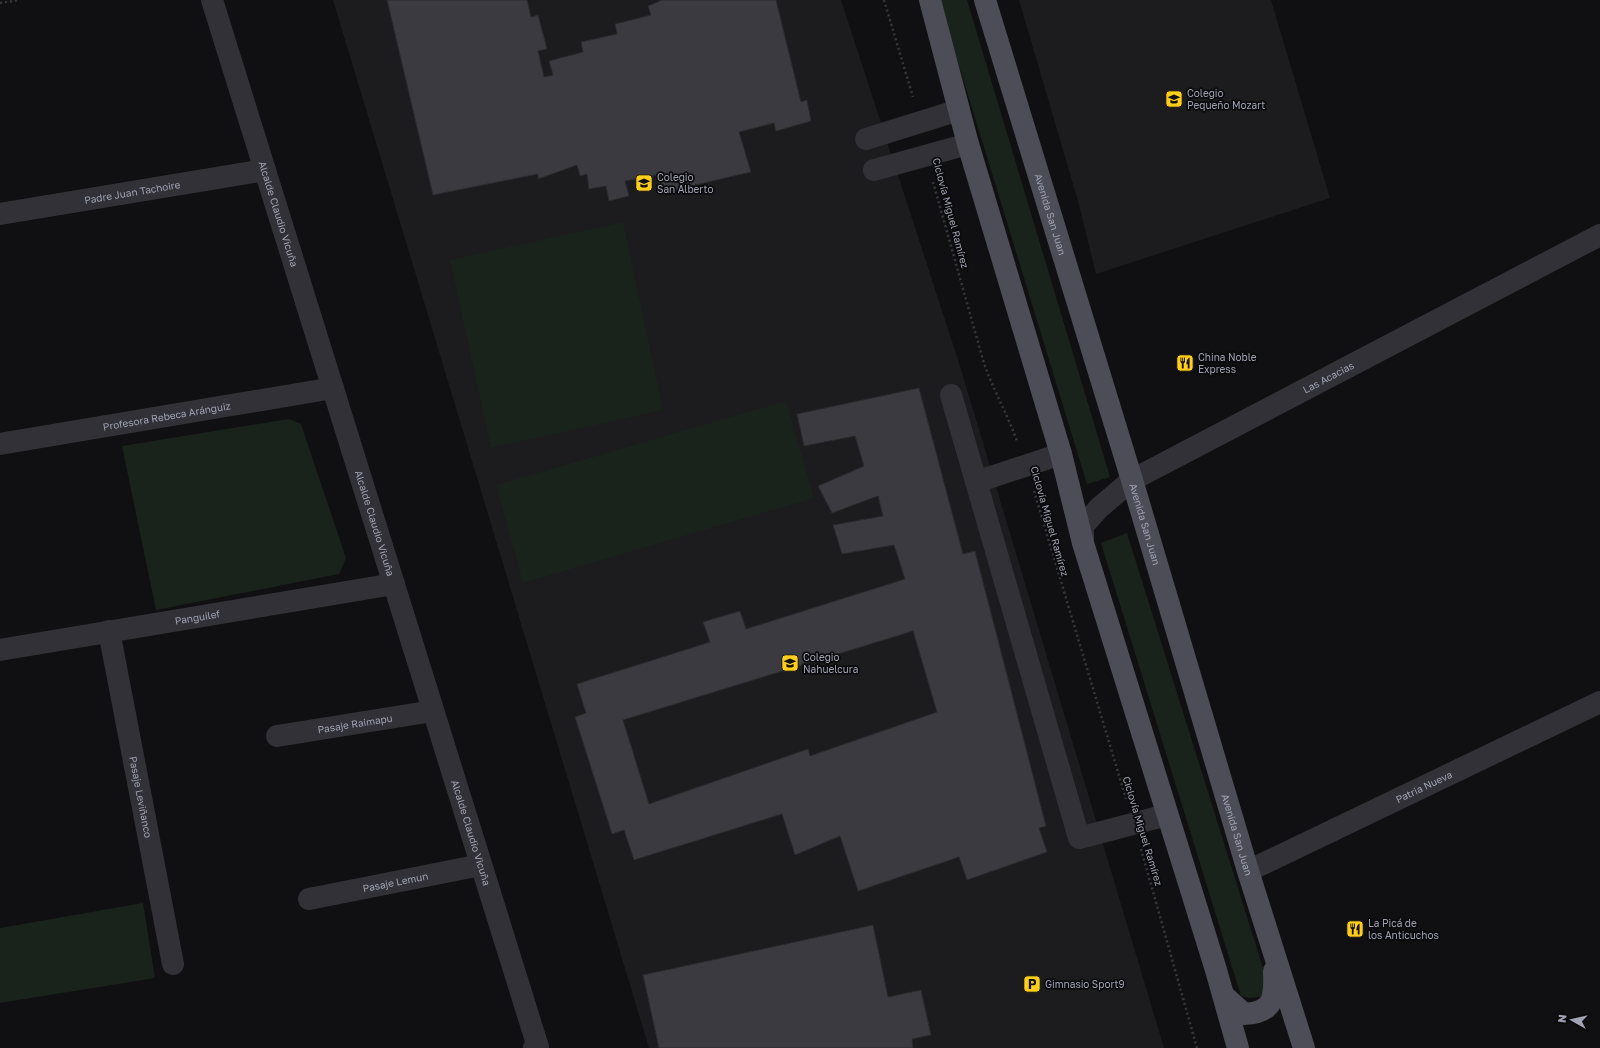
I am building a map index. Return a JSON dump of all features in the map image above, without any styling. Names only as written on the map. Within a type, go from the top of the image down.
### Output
[{"type":"main road","points":[[930,0],[968,144],[1061,454],[1083,543],[1224,996],[1238,1048]]},
{"type":"main road","name":"Avenida San Juan","points":[[985,0],[1132,480],[1248,871],[1304,1048]]},
{"type":"main road","points":[[1224,996],[1244,1014],[1255,1014],[1268,1008],[1275,994],[1274,953]]},
{"type":"street","name":"Alcalde Claudio Vicuña","points":[[212,0],[481,865],[536,1048]]},
{"type":"street","points":[[866,139],[959,110]]},
{"type":"street","points":[[874,170],[968,144]]},
{"type":"street","name":"Padre Juan Tachoire","points":[[0,214],[265,170]]},
{"type":"street","name":"Las Acacias","points":[[1083,543],[1083,526],[1100,508],[1132,480],[1600,235]]},
{"type":"street","name":"Profesora Rebeca Aránguiz","points":[[0,444],[333,388]]},
{"type":"street","points":[[951,395],[1079,838],[1134,825],[1167,815]]},
{"type":"street","points":[[976,482],[1061,454]]},
{"type":"street","name":"Panguilef","points":[[0,650],[394,584]]},
{"type":"street","name":"Pasaje Leviñanco","points":[[109,631],[173,964]]},
{"type":"street","name":"Patria Nueva","points":[[1248,871],[1600,702]]},
{"type":"street","name":"Pasaje Raimapu","points":[[278,736],[433,711]]},
{"type":"street","name":"Pasaje Lemun","points":[[310,899],[481,865]]},
{"type":"path","points":[[0,3],[20,0]]},
{"type":"path","points":[[884,0],[920,122]]},
{"type":"path","name":"Ciclovía Miguel Ramírez","points":[[928,155],[935,190],[983,360],[990,382],[1007,412],[1026,465],[1134,825],[1197,1048]]},
{"type":"shaded area","points":[[333,0],[841,0],[960,366],[1164,1048],[649,1048]]},
{"type":"shaded area","points":[[939,0],[967,0],[1110,477],[1087,484]]},
{"type":"shaded area","name":"Colegio Pequeño Mozart","points":[[1019,0],[1271,0],[1330,198],[1096,274],[1078,201]]},
{"type":"shaded area","points":[[623,222],[663,410],[491,448],[450,260]]},
{"type":"shaded area","points":[[786,401],[814,498],[523,583],[496,485]]},
{"type":"shaded area","points":[[289,419],[301,424],[346,558],[339,574],[156,610],[122,446]]},
{"type":"shaded area","points":[[1127,533],[1269,987],[1261,997],[1249,998],[1241,996],[1101,543]]},
{"type":"shaded area","points":[[143,903],[155,978],[0,1003],[0,928]]},
{"type":"building","points":[[387,0],[527,0],[531,17],[538,15],[547,49],[538,51],[544,77],[553,75],[549,61],[583,52],[581,42],[617,34],[615,24],[651,15],[648,6],[662,0],[776,0],[801,102],[807,100],[811,121],[776,131],[774,123],[739,132],[751,172],[661,193],[656,175],[625,181],[629,196],[609,201],[606,186],[589,189],[587,174],[580,176],[577,165],[538,179],[538,174],[433,195]]},
{"type":"building","points":[[919,388],[963,554],[975,551],[1046,826],[1039,828],[1047,852],[967,880],[959,857],[858,891],[840,836],[795,855],[782,814],[634,860],[624,830],[612,834],[575,717],[586,713],[577,684],[710,642],[703,622],[740,611],[746,629],[905,579],[894,545],[842,554],[833,525],[883,516],[878,496],[832,513],[818,486],[864,466],[855,436],[804,446],[797,414]],"holes":[[[913,631],[937,712],[810,756],[808,749],[649,804],[623,720]]]},
{"type":"building","points":[[873,925],[888,997],[921,990],[931,1035],[912,1039],[913,1048],[659,1048],[643,975]]},
{"type":"place","name":"Colegio Pequeño Mozart","points":[[1174,99]]},
{"type":"place","name":"Colegio San Alberto","points":[[644,183]]},
{"type":"place","name":"China Noble Express","points":[[1185,363]]},
{"type":"place","name":"Colegio Nahuelcura","points":[[790,663]]},
{"type":"place","name":"La Picá de los Anticuchos","points":[[1355,929]]},
{"type":"place","name":"Gimnasio Sport9","points":[[1032,984]]}]
